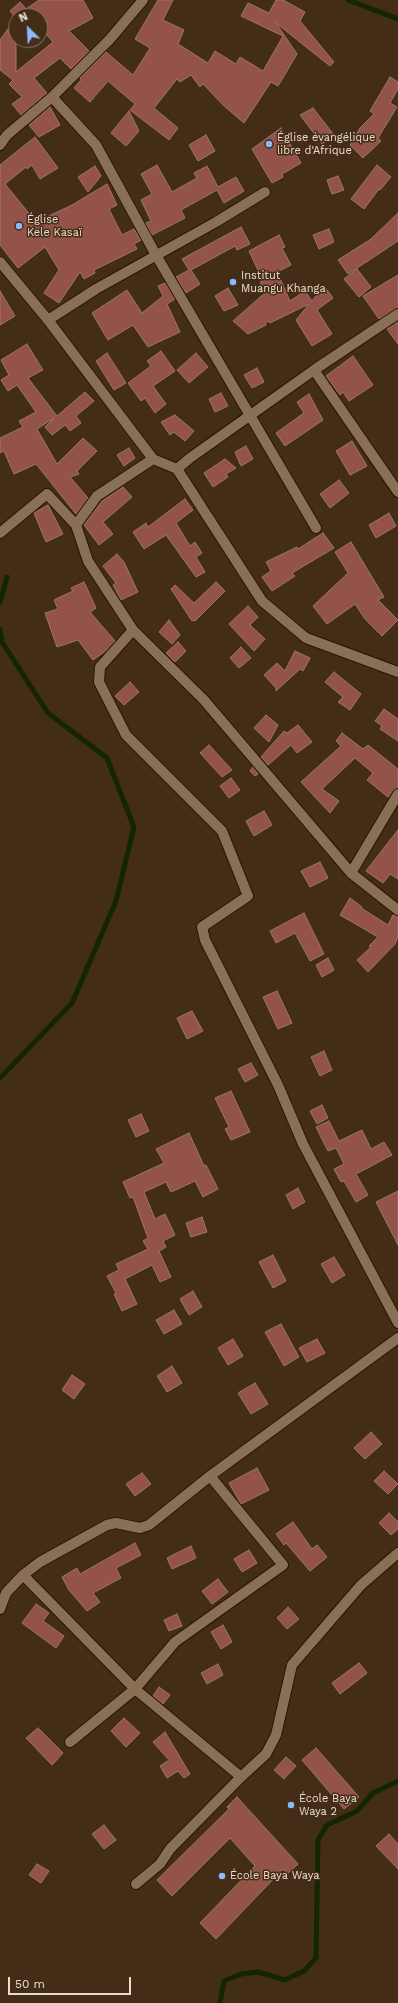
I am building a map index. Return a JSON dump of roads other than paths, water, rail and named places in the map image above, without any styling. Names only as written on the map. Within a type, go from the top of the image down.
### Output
[{"type":"street","points":[[0,145],[7,135],[52,97],[110,39],[143,0]]},
{"type":"street","points":[[52,97],[96,144],[156,255],[316,528]]},
{"type":"street","points":[[48,320],[96,289],[265,192]]},
{"type":"street","points":[[0,262],[48,320],[153,459],[177,469],[262,602],[306,638],[398,672]]},
{"type":"street","points":[[177,469],[190,458],[314,370],[398,314]]},
{"type":"street","points":[[314,370],[398,492]]},
{"type":"street","points":[[76,526],[97,496],[153,459]]},
{"type":"street","points":[[0,531],[47,494],[76,526],[88,561],[133,630],[204,700],[351,873],[398,910]]},
{"type":"street","points":[[133,630],[100,667],[99,682],[126,735],[222,831],[248,896],[202,927],[205,940],[278,1084],[303,1144],[398,1323]]},
{"type":"street","points":[[351,873],[398,794]]},
{"type":"street","points":[[0,1610],[6,1593],[23,1575],[40,1562],[107,1525],[116,1523],[140,1528],[149,1525],[210,1476],[398,1338]]},
{"type":"street","points":[[70,1742],[135,1689],[175,1642],[283,1565],[210,1476]]},
{"type":"street","points":[[136,1884],[160,1864],[170,1849],[241,1777],[266,1754],[276,1735],[292,1666],[361,1585],[398,1553]]},
{"type":"street","points":[[23,1575],[135,1689],[241,1777]]},
{"type":"waterway","points":[[348,0],[398,19]]},
{"type":"waterway","points":[[0,602],[7,577]]},
{"type":"waterway","points":[[0,629],[2,642],[48,713],[107,758],[134,827],[116,901],[72,1003],[0,1078]]},
{"type":"waterway","points":[[220,2003],[224,1981],[241,1974],[258,1972],[285,1980],[304,1971],[316,1958],[318,1840],[327,1825],[357,1811],[373,1793],[398,1781]]},
{"type":"place","name":"Église évangélique libre d'Afrique","points":[[269,144]]},
{"type":"place","name":"Église Kele Kasaï","points":[[19,226]]},
{"type":"place","name":"Institut Muangu Khanga","points":[[233,282]]},
{"type":"place","name":"École Baya Waya 2","points":[[291,1805]]},
{"type":"place","name":"École Baya Waya","points":[[222,1876]]}]
